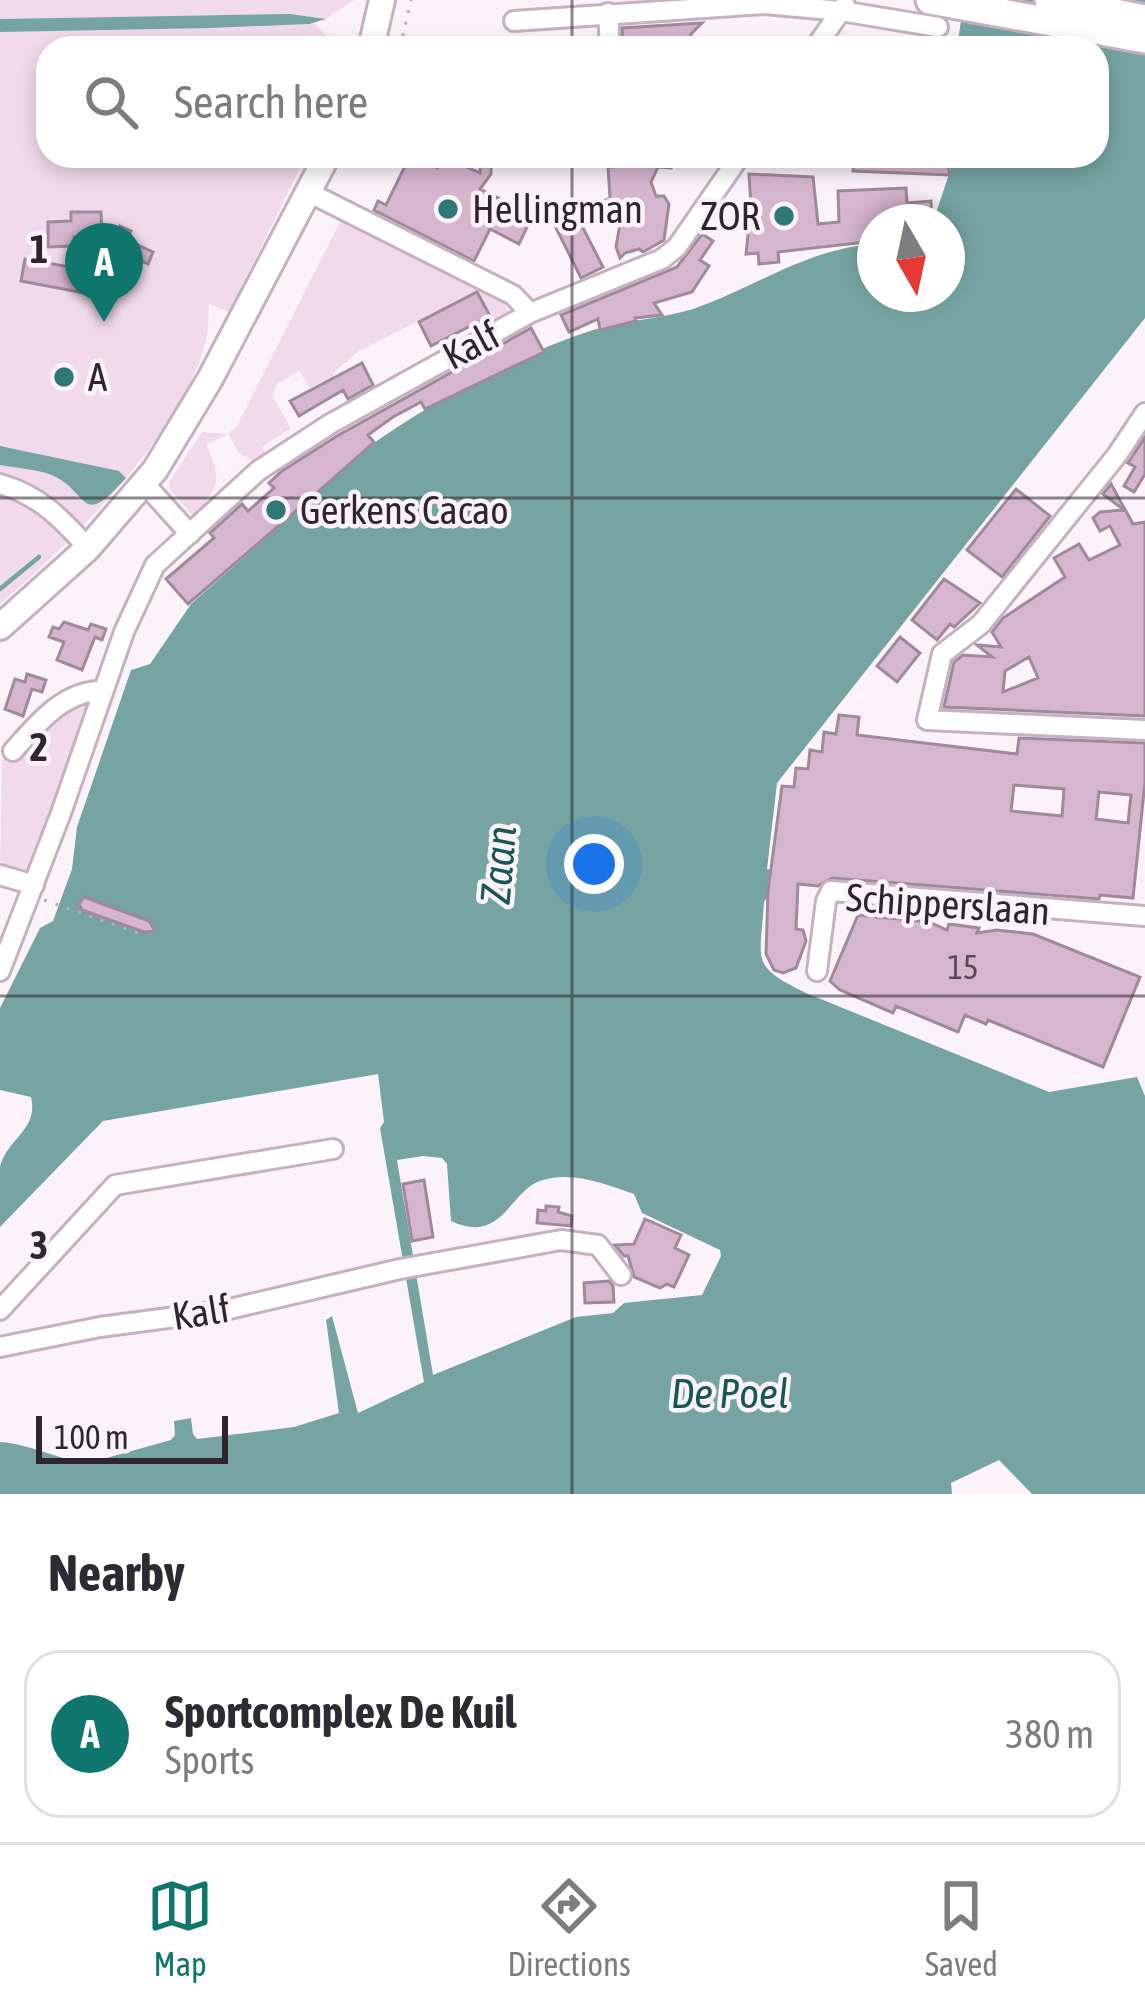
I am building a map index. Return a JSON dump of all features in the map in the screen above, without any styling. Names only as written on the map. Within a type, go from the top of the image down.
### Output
[{"type":"highway","points":[[1049,0],[1145,19]]},
{"type":"highway","points":[[934,13],[1145,39]]},
{"type":"main road","points":[[374,36],[382,0]]},
{"type":"main road","points":[[0,627],[88,548],[144,483],[210,379],[321,168]]},
{"type":"street","points":[[514,21],[765,4],[934,13]]},
{"type":"street","points":[[823,36],[844,6]]},
{"type":"street","points":[[608,13],[609,36]]},
{"type":"street","name":"Kalf","points":[[0,970],[103,691],[155,566],[258,471],[330,424],[530,314],[662,259],[677,247],[732,168]]},
{"type":"street","points":[[310,193],[513,295],[530,314]]},
{"type":"street","points":[[1145,413],[1117,455],[981,624],[942,654],[927,720],[1145,730]]},
{"type":"street","points":[[144,483],[190,534]]},
{"type":"street","points":[[0,484],[32,494],[88,548]]},
{"type":"street","points":[[13,751],[48,712],[94,690],[103,691]]},
{"type":"street","points":[[0,875],[32,890]]},
{"type":"street","name":"Schipperslaan","points":[[817,971],[831,891],[1145,916]]},
{"type":"street","points":[[0,1310],[115,1185],[333,1149]]},
{"type":"street","name":"Kalf","points":[[0,1347],[221,1310],[409,1267],[561,1240],[598,1245],[621,1275]]},
{"type":"path","points":[[403,36],[411,0]]},
{"type":"path","points":[[32,890],[138,933]]},
{"type":"shaded area","points":[[0,0],[354,0],[326,19],[290,14],[0,19]]},
{"type":"shaded area","points":[[315,23],[326,36],[36,36],[36,168],[300,168],[229,312],[209,304],[207,336],[194,375],[150,448],[90,519],[0,604],[0,32]]},
{"type":"shaded area","points":[[340,222],[502,300],[510,314],[492,327],[474,293],[359,351],[333,373],[341,393],[335,398],[323,381],[310,388],[299,371],[277,384],[272,395],[291,428],[262,447],[269,459],[256,463],[238,452],[228,433],[236,428]]},
{"type":"shaded area","points":[[202,432],[228,434],[206,445],[216,483],[195,518],[170,490],[169,482]]},
{"type":"shaded area","points":[[92,693],[33,871],[19,873],[0,864],[2,758],[15,761],[33,731]]},
{"type":"water","points":[[964,0],[1145,0],[1145,318],[777,783],[761,949],[766,967],[806,993],[1049,1092],[1137,1077],[1145,1096],[1145,1494],[1032,1494],[999,1460],[951,1483],[952,1494],[0,1494],[0,1442],[92,1462],[171,1440],[174,1421],[191,1418],[197,1439],[294,1427],[339,1413],[326,1320],[332,1316],[358,1413],[424,1382],[380,1128],[384,1122],[378,1074],[103,1121],[0,1227],[0,1167],[27,1126],[32,1108],[31,1097],[0,1090],[0,1008],[40,928],[53,921],[72,869],[77,827],[131,670],[150,664],[191,604],[378,440],[455,392],[565,340],[693,309],[804,261],[857,246],[857,312],[965,312],[965,204],[939,204],[951,168],[1109,168],[1109,36],[959,36]],"holes":[[[442,1158],[447,1164],[451,1221],[482,1226],[540,1181],[576,1178],[634,1194],[642,1213],[720,1250],[721,1256],[702,1295],[624,1303],[613,1313],[576,1317],[433,1375],[397,1160]]]},
{"type":"water","points":[[290,14],[326,19],[309,24],[209,28],[0,32],[0,19]]},
{"type":"water","points":[[0,446],[119,471],[126,478],[92,505],[49,474],[0,465]]},
{"type":"building","points":[[702,23],[691,36],[622,36],[622,28]]},
{"type":"building","name":"Hellingman","points":[[404,168],[469,168],[480,173],[480,168],[491,168],[480,189],[533,215],[519,244],[490,229],[474,261],[374,210],[378,201],[386,205]]},
{"type":"building","points":[[608,168],[658,168],[651,182],[656,196],[664,196],[669,204],[664,240],[620,258],[616,247],[622,212],[608,219],[605,214],[582,226],[603,267],[581,278],[555,226],[610,198]]},
{"type":"building","points":[[949,168],[949,175],[853,171]]},
{"type":"building","name":"ZOR","points":[[749,174],[813,177],[818,224],[839,222],[838,191],[906,188],[907,203],[931,204],[857,204],[857,243],[778,252],[779,262],[759,264],[758,253],[746,254]]},
{"type":"building","points":[[71,212],[101,212],[102,237],[74,237],[74,246],[48,247],[48,222],[71,221]]},
{"type":"building","points":[[120,226],[131,231],[127,240],[153,252],[148,264],[125,253],[122,259],[108,252]]},
{"type":"building","name":"ZOR","points":[[702,234],[713,241],[700,260],[709,266],[692,292],[654,303],[662,315],[600,330],[598,319],[569,332],[561,315],[677,267]]},
{"type":"building","points":[[25,259],[120,276],[116,299],[21,281]]},
{"type":"building","points":[[477,292],[490,316],[431,346],[419,322]]},
{"type":"building","name":"Gerkens Cacao","points":[[531,328],[544,352],[425,409],[421,402],[393,417],[368,435],[374,442],[188,604],[166,579],[214,538],[210,533],[242,504],[248,511],[274,488],[269,483],[282,471]]},
{"type":"building","points":[[362,363],[373,385],[348,399],[343,390],[299,416],[290,401]]},
{"type":"building","points":[[1145,437],[1145,474],[1134,492],[1124,486],[1135,467],[1128,463]]},
{"type":"building","points":[[1111,484],[1133,524],[1145,522],[1145,716],[944,707],[954,662],[963,655],[992,657],[977,645],[1001,647],[992,632],[1003,618],[1065,577],[1054,558],[1079,544],[1089,560],[1120,545],[1110,526],[1100,531],[1093,518],[1100,512],[1124,510],[1103,494]],"holes":[[[1029,657],[1038,678],[1003,692],[1005,671]]]},
{"type":"building","points":[[1016,489],[1050,516],[1002,577],[967,550]]},
{"type":"building","points":[[944,579],[980,603],[954,627],[950,624],[937,640],[912,620]]},
{"type":"building","points":[[64,622],[88,630],[91,624],[106,629],[102,640],[95,637],[82,670],[57,660],[64,642],[49,637],[53,627],[59,629]]},
{"type":"building","points":[[900,637],[920,653],[897,682],[877,666]]},
{"type":"building","points":[[27,674],[46,680],[42,692],[32,689],[23,716],[5,709],[15,679],[25,682]]},
{"type":"building","points":[[839,715],[859,717],[857,735],[1017,754],[1019,738],[1145,743],[1133,898],[832,878],[818,886],[798,884],[796,929],[803,930],[806,941],[796,968],[783,973],[774,970],[766,954],[768,891],[782,786],[794,787],[796,768],[808,769],[810,750],[822,752],[824,732],[836,734]],"holes":[[[1014,785],[1064,789],[1062,816],[1011,811]],[[1099,792],[1131,795],[1128,823],[1096,819]]]},
{"type":"building","points":[[84,897],[149,921],[155,931],[144,932],[82,910],[79,904]]},
{"type":"building","points":[[858,915],[929,922],[947,930],[949,924],[979,928],[977,933],[1033,934],[1140,977],[1103,1067],[988,1020],[986,1024],[965,1015],[958,1032],[896,1006],[893,1013],[840,990],[830,981]]},
{"type":"building","points":[[424,1180],[433,1237],[412,1241],[403,1184]]},
{"type":"building","points":[[546,1206],[559,1207],[558,1212],[572,1216],[571,1226],[537,1223],[538,1210],[546,1211]]},
{"type":"building","points":[[645,1219],[681,1235],[675,1248],[689,1255],[674,1287],[660,1288],[634,1277],[628,1256],[615,1245],[634,1244]]},
{"type":"building","points":[[609,1281],[614,1302],[585,1303],[584,1283]]},
{"type":"waterway","points":[[0,589],[39,557]]},
{"type":"place","name":"Hellingman","points":[[448,209]]},
{"type":"place","name":"ZOR","points":[[784,216]]},
{"type":"place","name":"Sportcomplex De Kuil","points":[[104,322]]},
{"type":"place","name":"A","points":[[64,377]]},
{"type":"place","name":"Gerkens Cacao","points":[[276,510]]},
{"type":"water label","name":"Zaan","points":[[498,865]]},
{"type":"water label","name":"De Poel","points":[[730,1393]]}]
